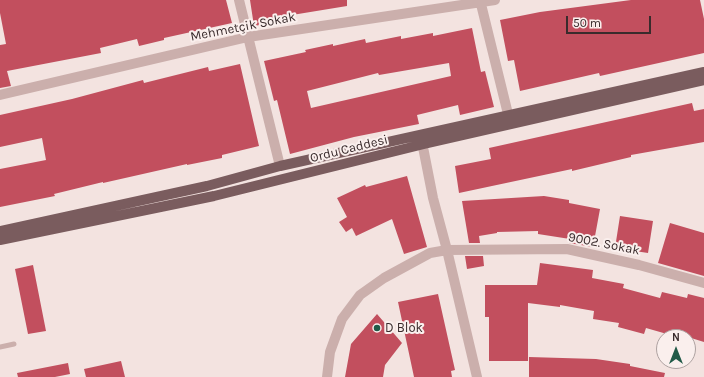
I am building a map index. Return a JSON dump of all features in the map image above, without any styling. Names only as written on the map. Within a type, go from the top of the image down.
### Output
[{"type":"main road","name":"Ordu Caddesi","points":[[0,240],[214,196],[422,140],[508,114],[704,72]]},
{"type":"main road","name":"Ordu Caddesi","points":[[0,231],[207,186],[280,166],[422,140],[704,80]]},
{"type":"street","points":[[239,0],[280,166]]},
{"type":"street","name":"Mehmetçik Sokak","points":[[0,95],[248,37],[480,1],[495,0]]},
{"type":"street","points":[[480,1],[508,114]]},
{"type":"street","points":[[422,140],[433,198],[477,377]]},
{"type":"street","name":"9002. Sokak","points":[[327,377],[330,352],[342,319],[360,295],[384,278],[430,253],[447,250],[567,249],[654,268],[704,283]]},
{"type":"lane","points":[[0,347],[14,344]]},
{"type":"building","points":[[0,0],[226,0],[232,23],[164,38],[164,40],[139,46],[137,39],[100,48],[101,53],[7,71],[11,86],[0,88],[0,45],[6,44],[0,13]]},
{"type":"building","points":[[250,0],[347,0],[347,6],[292,15],[293,19],[254,26]]},
{"type":"building","points":[[631,0],[700,0],[704,19],[704,53],[600,76],[599,73],[520,91],[514,60],[508,61],[500,20],[540,12]]},
{"type":"building","points":[[472,28],[481,72],[485,71],[494,107],[460,115],[458,105],[417,115],[419,124],[354,137],[290,154],[277,100],[274,101],[264,61],[306,52],[305,50],[365,39],[366,43],[401,36],[401,39],[433,33],[433,36]],"holes":[[[449,63],[451,76],[311,108],[307,91],[378,73],[379,75]]]},
{"type":"building","points":[[240,64],[259,146],[222,155],[222,158],[103,182],[54,194],[55,196],[0,207],[0,169],[46,160],[42,138],[0,147],[0,115],[72,99],[143,80],[144,83],[208,67],[209,71]]},
{"type":"building","points":[[692,103],[694,111],[704,109],[704,142],[631,155],[631,157],[572,171],[572,169],[459,193],[455,166],[491,159],[489,148]]},
{"type":"building","points":[[407,176],[427,247],[404,254],[392,219],[356,236],[352,228],[346,232],[339,222],[347,217],[337,198],[365,185],[366,187]]},
{"type":"building","points":[[544,196],[569,200],[569,203],[600,209],[593,247],[569,243],[570,239],[538,234],[538,231],[497,232],[479,236],[480,243],[469,243],[462,201]]},
{"type":"building","points":[[620,216],[653,221],[648,253],[615,248]]},
{"type":"building","points":[[670,223],[704,233],[704,276],[658,263]]},
{"type":"building","points":[[465,256],[483,256],[484,266],[467,269]]},
{"type":"building","points":[[540,263],[593,270],[592,278],[624,284],[623,288],[660,298],[662,292],[687,298],[688,294],[704,298],[704,342],[696,340],[696,329],[656,329],[656,331],[646,328],[644,334],[618,327],[619,323],[593,319],[594,311],[560,305],[560,307],[528,303],[528,361],[489,361],[489,317],[485,317],[485,285],[537,285]]},
{"type":"building","points":[[33,265],[46,331],[28,334],[15,269]]},
{"type":"building","points":[[438,294],[455,370],[451,371],[452,377],[414,377],[398,302]]},
{"type":"building","points":[[377,314],[402,343],[385,365],[383,377],[345,377],[351,344]]},
{"type":"building","points":[[529,357],[596,359],[630,364],[630,366],[665,373],[664,377],[529,377]]},
{"type":"building","points":[[121,361],[125,377],[86,377],[84,369]]},
{"type":"building","points":[[68,363],[70,374],[55,377],[18,377],[17,373]]},
{"type":"place","name":"D Blok","points":[[377,328]]}]
